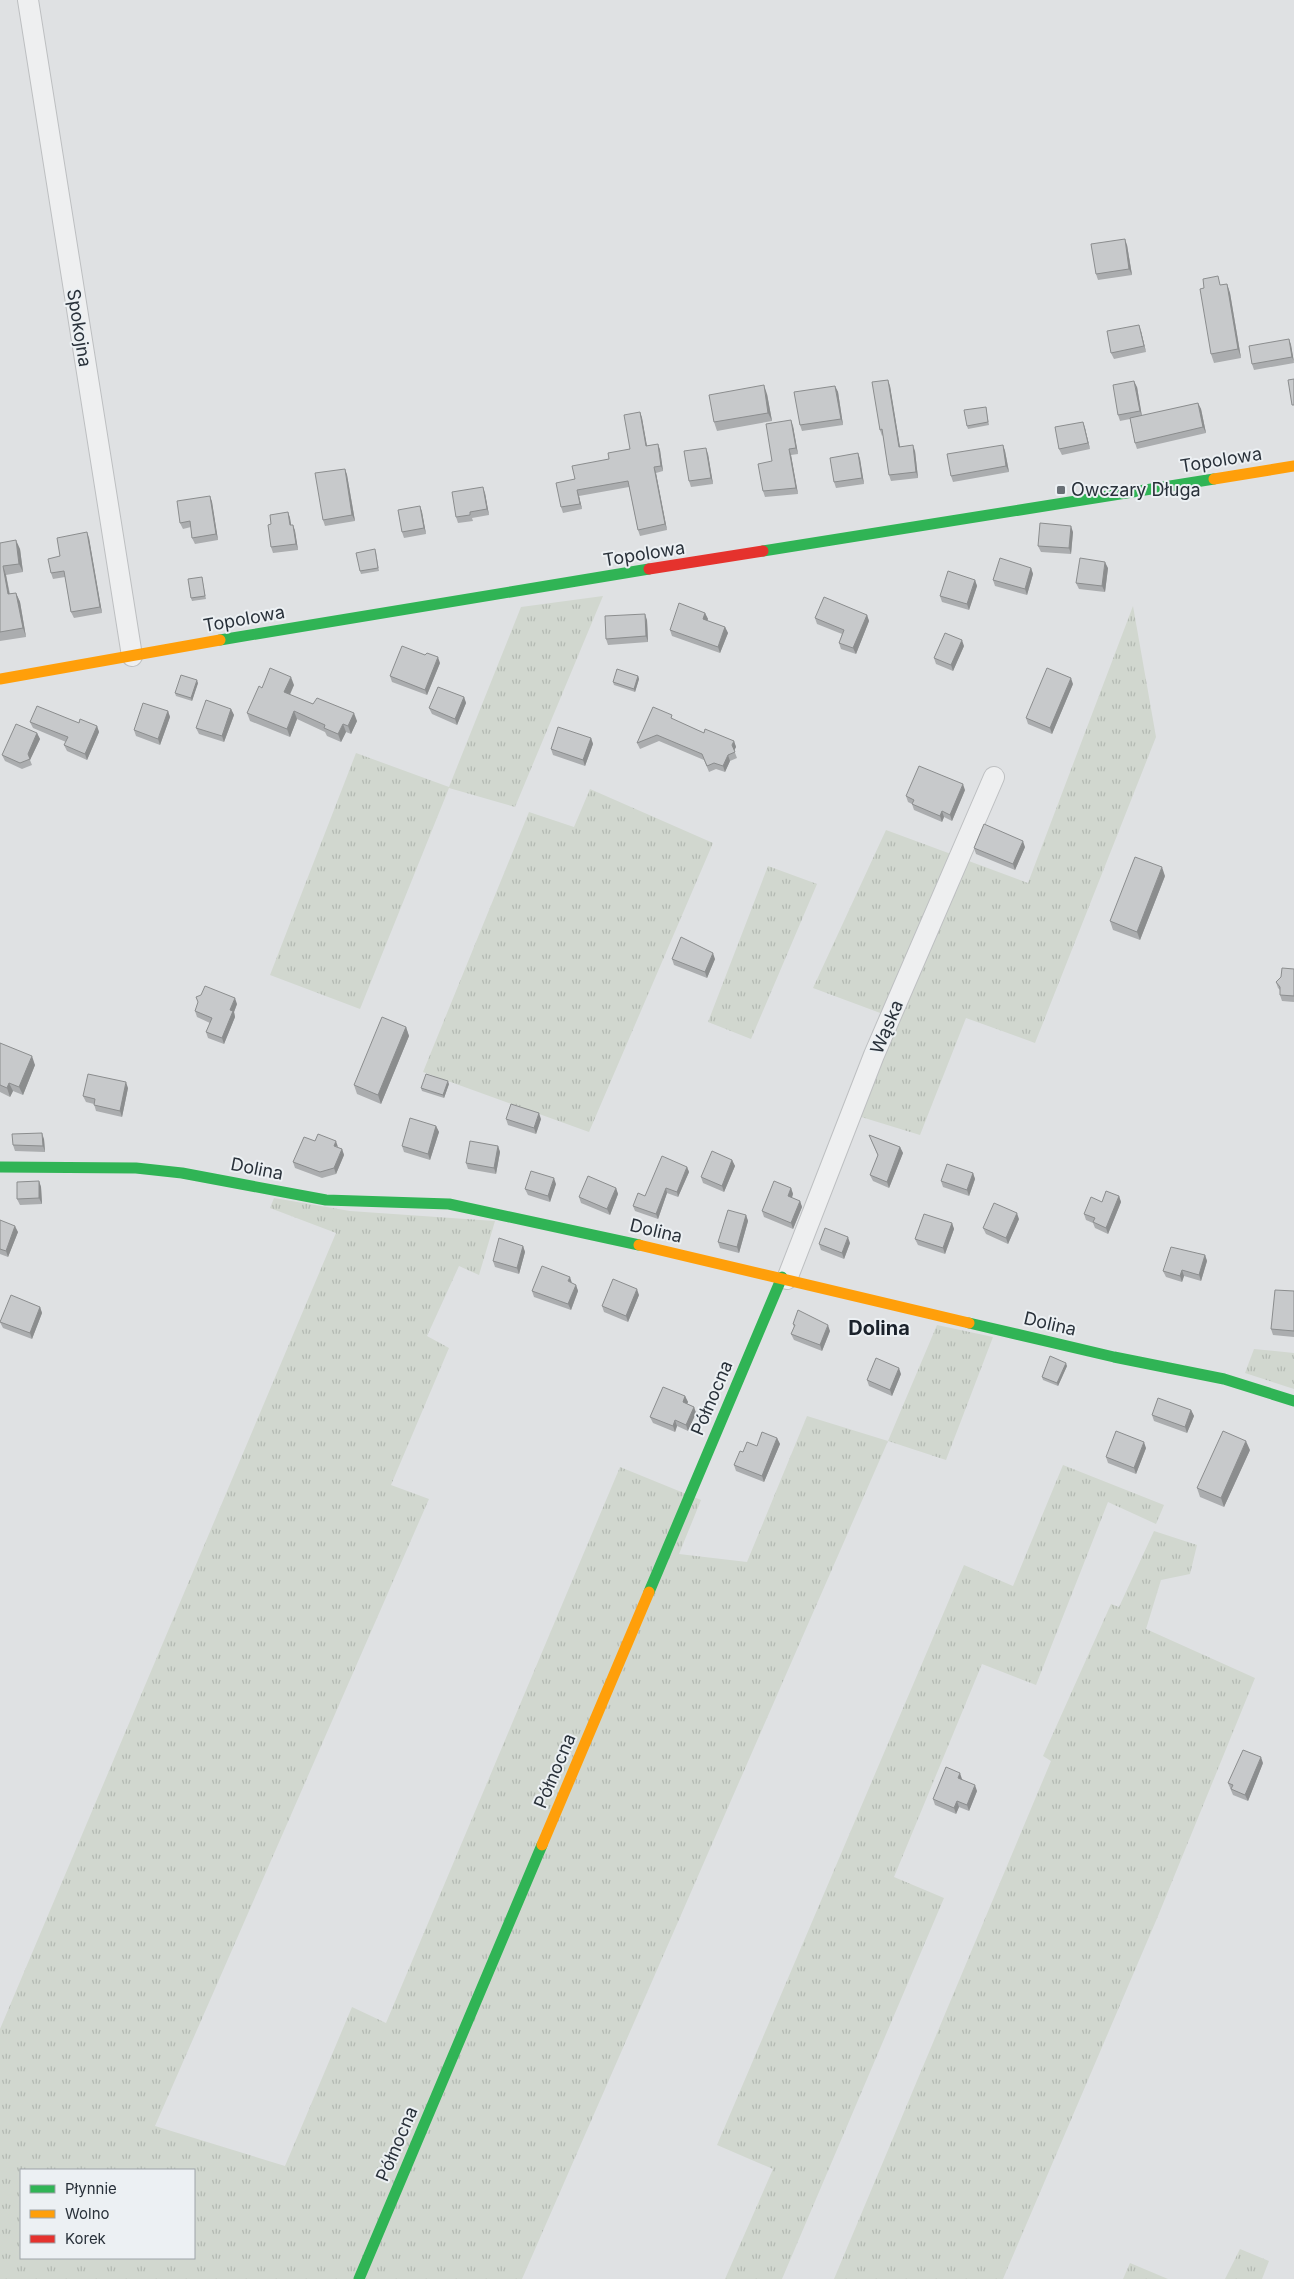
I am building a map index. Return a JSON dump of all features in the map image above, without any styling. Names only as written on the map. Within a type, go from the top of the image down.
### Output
[{"type":"street","name":"Spokojna","points":[[28,0],[132,656]]},
{"type":"street","name":"Topolowa","points":[[0,679],[357,616],[1294,466]]},
{"type":"street","name":"Wąska","points":[[785,1278],[874,1055],[994,777]]},
{"type":"street","name":"Dolina","points":[[0,1167],[136,1168],[182,1173],[326,1200],[449,1204],[785,1278],[1087,1350],[1224,1379],[1294,1401]]},
{"type":"street","name":"Północna","points":[[359,2279],[785,1278]]},
{"type":"green space","points":[[603,596],[515,807],[449,788],[360,1009],[270,975],[356,753],[449,787],[521,607]]},
{"type":"green space","points":[[1133,606],[1156,737],[1035,1043],[966,1018],[920,1135],[858,1116],[966,860],[1028,883]]},
{"type":"green space","points":[[590,789],[713,843],[589,1132],[423,1072],[529,812],[574,827]]},
{"type":"green space","points":[[886,830],[951,854],[883,1014],[813,988]]},
{"type":"green space","points":[[768,866],[817,884],[751,1039],[708,1022]]},
{"type":"green space","points":[[274,1198],[350,1211],[495,1221],[479,1275],[459,1266],[427,1336],[449,1348],[391,1485],[429,1499],[155,2126],[285,2166],[352,2007],[386,2023],[620,1467],[701,1500],[679,1554],[747,1562],[807,1416],[888,1441],[522,2279],[0,2279],[0,2029],[336,1233],[270,1208]]},
{"type":"green space","points":[[937,1325],[993,1337],[946,1460],[888,1441]]},
{"type":"green space","points":[[1254,1349],[1294,1353],[1294,1389],[1245,1373]]},
{"type":"green space","points":[[1063,1465],[1164,1505],[1156,1524],[1108,1502],[1036,1685],[982,1664],[894,1877],[944,1898],[782,2279],[725,2279],[773,2169],[717,2145],[964,1565],[1013,1586]]},
{"type":"green space","points":[[1154,1531],[1197,1545],[1190,1574],[1161,1580],[1146,1629],[1255,1678],[1158,1916],[1003,2279],[834,2279],[1051,1761],[1043,1756],[1111,1604],[1119,1607]]},
{"type":"green space","points":[[1240,2249],[1269,2261],[1262,2279],[1225,2279]]},
{"type":"green space","points":[[1130,2263],[1168,2279],[1123,2279]]},
{"type":"building","points":[[1125,239],[1129,269],[1096,274],[1091,244]]},
{"type":"building","points":[[1218,276],[1220,285],[1227,284],[1238,349],[1211,354],[1200,289],[1204,288],[1203,279]]},
{"type":"building","points":[[1139,325],[1144,346],[1111,353],[1107,331]]},
{"type":"building","points":[[1289,339],[1292,357],[1252,364],[1249,346]]},
{"type":"building","points":[[1294,379],[1294,405],[1292,405],[1288,380]]},
{"type":"building","points":[[888,380],[899,447],[913,445],[916,472],[889,475],[872,382]]},
{"type":"building","points":[[1134,381],[1140,411],[1118,415],[1113,385]]},
{"type":"building","points":[[764,385],[768,413],[714,422],[709,395]]},
{"type":"building","points":[[835,386],[841,419],[800,425],[794,392]]},
{"type":"building","points":[[1198,403],[1203,427],[1135,443],[1130,418]]},
{"type":"building","points":[[986,407],[988,422],[967,426],[964,410]]},
{"type":"building","points":[[640,412],[646,446],[658,444],[661,466],[654,467],[665,524],[638,530],[628,481],[577,490],[580,504],[561,507],[556,483],[575,479],[572,466],[609,459],[608,453],[630,449],[624,415]]},
{"type":"building","points":[[791,420],[796,448],[789,449],[796,488],[763,491],[758,464],[772,461],[766,424]]},
{"type":"building","points":[[1083,422],[1088,443],[1059,449],[1055,427]]},
{"type":"building","points":[[1003,445],[1006,466],[951,476],[947,454]]},
{"type":"building","points":[[706,448],[711,478],[689,481],[684,451]]},
{"type":"building","points":[[858,453],[862,478],[834,482],[830,458]]},
{"type":"building","points":[[345,469],[352,515],[323,520],[315,473]]},
{"type":"building","points":[[483,487],[487,509],[470,512],[470,515],[456,517],[452,492]]},
{"type":"building","points":[[210,496],[216,534],[192,538],[190,521],[180,523],[177,501]]},
{"type":"building","points":[[420,506],[424,528],[402,532],[398,510]]},
{"type":"building","points":[[288,512],[290,525],[293,525],[296,544],[271,547],[268,525],[271,524],[270,515]]},
{"type":"building","points":[[1040,523],[1071,526],[1069,548],[1038,546]]},
{"type":"building","points":[[87,532],[100,607],[71,612],[64,571],[51,573],[48,559],[60,556],[57,538]]},
{"type":"building","points":[[16,540],[19,564],[3,566],[8,594],[16,593],[23,628],[0,632],[0,543]]},
{"type":"building","points":[[375,549],[378,568],[360,571],[356,553]]},
{"type":"building","points":[[1000,558],[1031,568],[1025,589],[993,580]]},
{"type":"building","points":[[1080,558],[1105,562],[1102,586],[1076,583]]},
{"type":"building","points":[[948,571],[975,580],[967,604],[940,596]]},
{"type":"building","points":[[202,577],[205,596],[191,598],[188,579]]},
{"type":"building","points":[[824,597],[867,615],[853,648],[839,643],[844,630],[815,618]]},
{"type":"building","points":[[679,603],[705,613],[703,619],[725,627],[718,647],[670,630]]},
{"type":"building","points":[[645,614],[646,636],[606,639],[605,616]]},
{"type":"building","points":[[945,633],[962,640],[951,665],[934,658]]},
{"type":"building","points":[[402,646],[425,655],[427,653],[438,657],[425,690],[390,676]]},
{"type":"building","points":[[270,668],[291,677],[284,692],[313,704],[317,698],[354,713],[348,726],[343,724],[338,734],[324,728],[325,725],[294,711],[287,729],[247,713],[259,686],[262,688]]},
{"type":"building","points":[[1047,668],[1071,678],[1050,728],[1026,718]]},
{"type":"building","points":[[617,669],[638,676],[634,689],[613,682]]},
{"type":"building","points":[[181,675],[197,680],[191,698],[175,693]]},
{"type":"building","points":[[438,687],[464,697],[455,719],[429,708]]},
{"type":"building","points":[[206,700],[231,709],[222,736],[196,728]]},
{"type":"building","points":[[143,703],[168,711],[158,739],[134,730]]},
{"type":"building","points":[[37,706],[79,723],[80,719],[97,726],[85,754],[64,745],[68,737],[30,722]]},
{"type":"building","points":[[653,707],[672,715],[671,718],[704,733],[705,729],[734,741],[732,745],[735,752],[728,755],[723,766],[714,763],[707,766],[702,754],[657,735],[637,743]]},
{"type":"building","points":[[16,724],[37,733],[28,754],[30,759],[20,763],[2,755]]},
{"type":"building","points":[[558,727],[591,738],[583,760],[551,749]]},
{"type":"building","points":[[919,766],[963,784],[950,815],[942,811],[940,816],[912,804],[914,800],[906,796]]},
{"type":"building","points":[[984,824],[1023,841],[1013,864],[974,848]]},
{"type":"building","points":[[1135,857],[1162,867],[1137,932],[1110,921]]},
{"type":"building","points":[[681,937],[713,953],[705,972],[672,959]]},
{"type":"building","points":[[1282,968],[1294,969],[1294,996],[1280,995],[1280,987],[1276,982],[1281,977]]},
{"type":"building","points":[[205,986],[235,998],[230,1010],[233,1011],[222,1038],[206,1032],[212,1018],[195,1011],[198,1002],[196,997],[201,995]]},
{"type":"building","points":[[382,1017],[406,1027],[378,1095],[354,1085]]},
{"type":"building","points":[[0,1043],[32,1056],[19,1087],[9,1083],[7,1088],[0,1085]]},
{"type":"building","points":[[88,1074],[126,1082],[120,1111],[94,1105],[95,1099],[83,1096]]},
{"type":"building","points":[[426,1074],[448,1081],[443,1095],[421,1088]]},
{"type":"building","points":[[511,1104],[539,1113],[534,1128],[506,1119]]},
{"type":"building","points":[[410,1118],[436,1126],[428,1154],[402,1146]]},
{"type":"building","points":[[42,1133],[43,1146],[13,1145],[12,1134]]},
{"type":"building","points":[[318,1134],[336,1141],[334,1146],[342,1149],[334,1168],[320,1172],[293,1162],[304,1137],[315,1141]]},
{"type":"building","points":[[869,1135],[900,1147],[887,1182],[870,1175],[878,1155]]},
{"type":"building","points":[[470,1141],[498,1146],[494,1168],[466,1163]]},
{"type":"building","points":[[712,1151],[732,1160],[722,1186],[701,1177]]},
{"type":"building","points":[[662,1156],[687,1167],[677,1192],[666,1188],[656,1214],[633,1206],[638,1193],[645,1196]]},
{"type":"building","points":[[947,1164],[973,1173],[967,1190],[941,1181]]},
{"type":"building","points":[[531,1171],[554,1178],[548,1196],[525,1189]]},
{"type":"building","points":[[588,1176],[616,1188],[607,1209],[579,1197]]},
{"type":"building","points":[[39,1181],[39,1198],[17,1199],[17,1182]]},
{"type":"building","points":[[774,1181],[791,1188],[788,1196],[800,1201],[791,1223],[762,1211]]},
{"type":"building","points":[[1106,1191],[1119,1196],[1106,1228],[1093,1222],[1095,1218],[1084,1214],[1091,1197],[1102,1202]]},
{"type":"building","points":[[994,1203],[1017,1213],[1006,1238],[983,1228]]},
{"type":"building","points":[[728,1210],[746,1215],[737,1247],[718,1242]]},
{"type":"building","points":[[924,1214],[952,1223],[943,1248],[915,1239]]},
{"type":"building","points":[[0,1220],[15,1226],[6,1251],[0,1249]]},
{"type":"building","points":[[825,1228],[848,1237],[842,1253],[819,1244]]},
{"type":"building","points":[[499,1238],[523,1246],[517,1268],[493,1261]]},
{"type":"building","points":[[1171,1247],[1205,1255],[1199,1275],[1182,1270],[1180,1276],[1163,1271]]},
{"type":"building","points":[[542,1266],[570,1277],[568,1281],[576,1285],[568,1304],[532,1291]]},
{"type":"building","points":[[613,1279],[637,1289],[626,1316],[602,1306]]},
{"type":"building","points":[[1275,1290],[1294,1291],[1294,1331],[1271,1329]]},
{"type":"building","points":[[11,1295],[40,1307],[30,1333],[0,1322]]},
{"type":"building","points":[[798,1310],[828,1325],[820,1345],[791,1334]]},
{"type":"building","points":[[1050,1356],[1066,1363],[1057,1383],[1042,1377]]},
{"type":"building","points":[[876,1358],[899,1368],[890,1390],[867,1380]]},
{"type":"building","points":[[663,1387],[685,1396],[683,1402],[694,1407],[686,1425],[675,1420],[673,1426],[650,1417]]},
{"type":"building","points":[[1158,1398],[1191,1410],[1185,1427],[1152,1415]]},
{"type":"building","points":[[1116,1431],[1144,1442],[1134,1468],[1106,1457]]},
{"type":"building","points":[[1223,1431],[1246,1441],[1221,1498],[1197,1488]]},
{"type":"building","points":[[762,1432],[777,1438],[762,1476],[734,1465],[740,1451],[743,1452],[747,1442],[757,1446]]},
{"type":"building","points":[[1243,1750],[1261,1757],[1245,1795],[1231,1789],[1233,1785],[1228,1783]]},
{"type":"building","points":[[946,1767],[960,1773],[958,1778],[975,1785],[967,1805],[957,1801],[954,1808],[933,1799]]},
{"type":"traffic: fast","points":[[763,551],[1214,479]]},
{"type":"traffic: fast","points":[[220,640],[649,569]]},
{"type":"traffic: fast","points":[[0,1167],[136,1168],[182,1173],[326,1200],[449,1204],[639,1245]]},
{"type":"traffic: fast","points":[[649,1592],[782,1277]]},
{"type":"traffic: fast","points":[[969,1323],[1114,1357],[1224,1379],[1294,1401]]},
{"type":"traffic: fast","points":[[359,2279],[542,1845]]},
{"type":"traffic: slow","points":[[1214,479],[1294,466]]},
{"type":"traffic: slow","points":[[0,679],[220,640]]},
{"type":"traffic: slow","points":[[639,1245],[969,1323]]},
{"type":"traffic: slow","points":[[542,1845],[649,1592]]},
{"type":"traffic: jam","points":[[649,569],[763,551]]},
{"type":"place","name":"Owczary Długa","points":[[1061,490]]},
{"type":"district","name":"Dolina","points":[[879,1328]]}]
